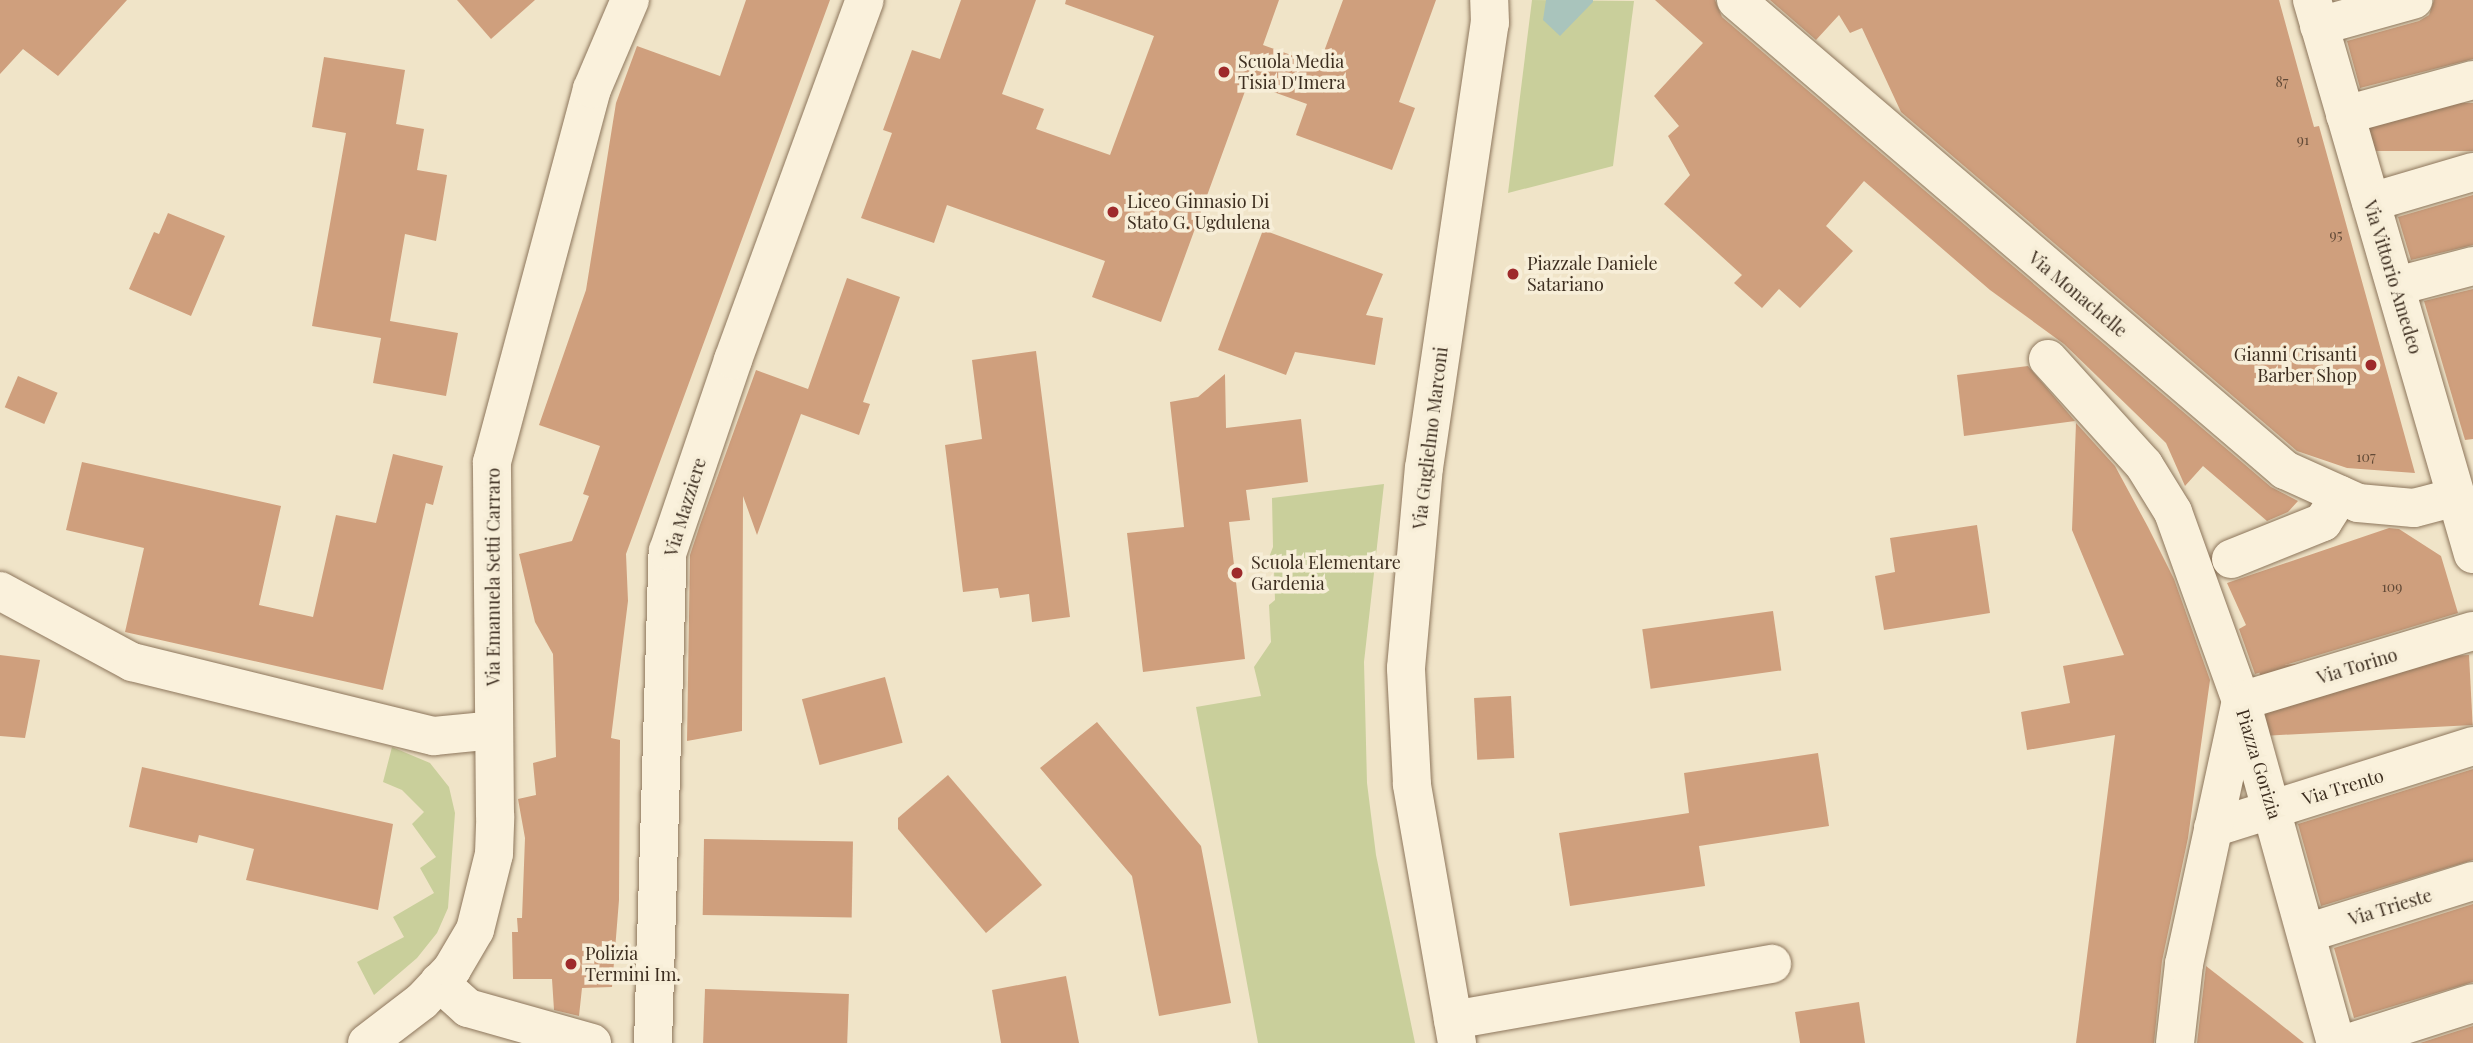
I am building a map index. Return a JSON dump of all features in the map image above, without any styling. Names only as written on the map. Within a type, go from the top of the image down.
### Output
[{"type":"street","name":"Via Emanuela Setti Carraro","points":[[367,1043],[422,1001],[439,982],[475,930],[494,854],[492,462],[592,89],[630,0]]},
{"type":"street","name":"Via Mazziere","points":[[653,1043],[668,551],[733,360],[865,0]]},
{"type":"street","name":"Via Guglielmo Marconi","points":[[1455,1031],[1412,784],[1406,668],[1424,468],[1485,65],[1489,0]]},
{"type":"street","name":"Via Monachelle","points":[[1736,0],[2285,470],[2358,503],[2414,508],[2456,497]]},
{"type":"street","points":[[2316,13],[2413,0]]},
{"type":"street","name":"Via Vittorio Amedeo","points":[[2316,13],[2456,497],[2471,540]]},
{"type":"street","points":[[2345,115],[2473,80]]},
{"type":"street","points":[[2371,202],[2473,172]]},
{"type":"street","points":[[2397,286],[2473,266]]},
{"type":"street","points":[[2048,359],[2144,465],[2173,512],[2241,701]]},
{"type":"street","points":[[2231,559],[2323,522],[2340,495]]},
{"type":"street","points":[[0,591],[18,609],[132,662],[434,736],[494,730]]},
{"type":"street","name":"Via Torino","points":[[2241,701],[2473,631]]},
{"type":"street","name":"Piazza Gorizia","points":[[2241,701],[2273,808],[2336,1043]]},
{"type":"street","name":"Piazza Gorizia","points":[[2175,1043],[2184,964],[2241,701]]},
{"type":"street","name":"Via Trento","points":[[2213,828],[2473,746]]},
{"type":"street","name":"Via Trieste","points":[[2307,933],[2473,881]]},
{"type":"street","points":[[1455,1031],[1772,964]]},
{"type":"street","points":[[439,982],[468,1008],[592,1043]]},
{"type":"street","points":[[2348,1043],[2473,1003]]},
{"type":"green space","points":[[1532,0],[1634,1],[1613,166],[1508,193]]},
{"type":"green space","points":[[1384,484],[1364,662],[1367,783],[1376,855],[1415,1043],[1258,1043],[1196,707],[1261,696],[1254,667],[1271,642],[1269,605],[1275,600],[1274,571],[1268,560],[1273,547],[1272,498]]},
{"type":"green space","points":[[392,747],[430,763],[449,787],[455,813],[448,908],[437,933],[417,958],[374,995],[357,962],[404,937],[393,917],[434,893],[420,868],[436,857],[412,824],[424,812],[402,790],[383,782]]},
{"type":"water","points":[[1546,0],[1593,2],[1560,36],[1543,20]]},
{"type":"building","points":[[0,0],[127,0],[58,76],[23,49],[0,74]]},
{"type":"building","points":[[457,0],[535,0],[491,39]]},
{"type":"building","points":[[746,0],[830,0],[626,554],[628,601],[611,738],[620,740],[619,900],[612,987],[582,988],[579,1016],[554,1010],[552,979],[513,979],[512,932],[518,932],[517,918],[522,918],[525,838],[518,799],[536,795],[533,763],[556,757],[553,654],[535,622],[519,554],[572,541],[589,496],[583,494],[600,446],[539,425],[586,290],[616,103],[637,46],[720,76]]},
{"type":"building","points":[[961,0],[1036,0],[1002,94],[1044,109],[1036,129],[1110,155],[1154,36],[1065,4],[1066,0],[1279,0],[1263,45],[1319,65],[1343,0],[1436,0],[1399,102],[1415,108],[1392,170],[1296,135],[1307,104],[1248,83],[1161,322],[1092,297],[1105,261],[947,205],[934,243],[861,218],[892,133],[883,130],[912,50],[940,59]]},
{"type":"building","points":[[1655,0],[1715,0],[1722,17],[2271,487],[2298,501],[2288,512],[2267,521],[2203,466],[2185,486],[2166,443],[2064,344],[1990,290],[1864,181],[1826,226],[1853,251],[1800,308],[1779,289],[1762,308],[1734,283],[1742,275],[1664,204],[1690,175],[1668,136],[1679,126],[1654,96],[1703,43]]},
{"type":"building","points":[[1770,0],[2279,0],[2314,127],[2319,126],[2415,473],[2347,468],[2297,451],[1901,112],[1862,28],[1850,33],[1839,15],[1816,40]]},
{"type":"building","points":[[2434,0],[2473,0],[2473,59],[2360,88],[2347,41],[2419,21],[2429,15]]},
{"type":"building","points":[[324,57],[405,70],[396,124],[424,129],[417,170],[447,175],[436,241],[405,234],[390,321],[458,333],[446,396],[373,383],[381,338],[312,326],[346,133],[312,127]]},
{"type":"building","points":[[2369,103],[2473,103],[2473,151],[2369,151]]},
{"type":"building","points":[[2473,195],[2473,245],[2411,260],[2398,217]]},
{"type":"building","points":[[168,213],[225,236],[191,316],[129,289],[154,232],[159,234]]},
{"type":"building","points":[[1263,230],[1383,274],[1366,315],[1383,318],[1375,365],[1295,352],[1286,375],[1218,350]]},
{"type":"building","points":[[847,278],[900,297],[863,402],[870,404],[859,435],[801,414],[757,535],[743,496],[742,731],[687,741],[690,555],[700,525],[756,370],[808,389]]},
{"type":"building","points":[[2473,289],[2473,439],[2465,440],[2424,301]]},
{"type":"building","points":[[1036,351],[1070,617],[1032,622],[1029,594],[1000,598],[998,588],[963,592],[945,445],[982,439],[972,360]]},
{"type":"building","points":[[2028,366],[2075,421],[1964,436],[1957,375]]},
{"type":"building","points":[[1225,374],[1226,428],[1301,419],[1308,482],[1246,490],[1250,520],[1229,522],[1245,659],[1143,672],[1127,533],[1184,527],[1170,402],[1198,397]]},
{"type":"building","points":[[18,376],[58,393],[44,424],[5,407]]},
{"type":"building","points":[[2076,423],[2115,466],[2148,527],[2174,579],[2210,680],[2188,838],[2162,961],[2154,1043],[2076,1043],[2115,735],[2027,750],[2021,712],[2070,703],[2063,666],[2124,655],[2072,530]]},
{"type":"building","points":[[393,454],[443,466],[433,505],[426,503],[383,690],[125,632],[144,548],[66,530],[82,462],[281,506],[259,605],[313,617],[336,515],[376,523]]},
{"type":"building","points":[[1977,525],[1990,613],[1884,630],[1875,576],[1895,572],[1890,538]]},
{"type":"building","points":[[2389,528],[2399,529],[2441,556],[2458,613],[2255,674],[2239,629],[2246,625],[2227,583]]},
{"type":"building","points":[[1773,611],[1781,670],[1651,689],[1642,629]]},
{"type":"building","points":[[0,655],[40,660],[25,738],[0,736]]},
{"type":"building","points":[[2469,655],[2473,725],[2263,736],[2259,666]]},
{"type":"building","points":[[885,677],[903,743],[820,765],[802,699]]},
{"type":"building","points":[[1511,696],[1514,758],[1477,760],[1474,698]]},
{"type":"building","points":[[1097,722],[1201,846],[1231,1003],[1159,1016],[1132,876],[1040,768]]},
{"type":"building","points":[[1818,753],[1829,826],[1699,846],[1705,886],[1570,906],[1559,833],[1689,813],[1684,773]]},
{"type":"building","points":[[142,767],[393,824],[378,910],[246,880],[254,849],[199,835],[197,843],[129,827]]},
{"type":"building","points":[[2473,769],[2473,860],[2321,906],[2298,824]]},
{"type":"building","points":[[948,775],[1042,885],[986,933],[898,829],[898,818]]},
{"type":"building","points":[[704,839],[853,842],[852,918],[703,915]]},
{"type":"building","points":[[2473,904],[2473,982],[2354,1018],[2334,948]]},
{"type":"building","points":[[2206,966],[2269,1015],[2304,1043],[2197,1043]]},
{"type":"building","points":[[1066,976],[1079,1043],[1001,1043],[992,990]]},
{"type":"building","points":[[705,989],[849,994],[847,1043],[703,1043]]},
{"type":"building","points":[[1859,1002],[1865,1043],[1800,1043],[1795,1012]]},
{"type":"building","points":[[2473,1026],[2473,1043],[2420,1043]]},
{"type":"place","name":"Scuola Media Tisia D'Imera","points":[[1224,72]]},
{"type":"place","name":"Liceo Ginnasio Di Stato G. Ugdulena","points":[[1113,212]]},
{"type":"place","name":"Piazzale Daniele Satariano","points":[[1513,274]]},
{"type":"place","name":"Gianni Crisanti Barber Shop","points":[[2371,365]]},
{"type":"place","name":"Scuola Elementare Gardenia","points":[[1237,573]]},
{"type":"place","name":"Polizia Termini Im.","points":[[571,964]]}]
